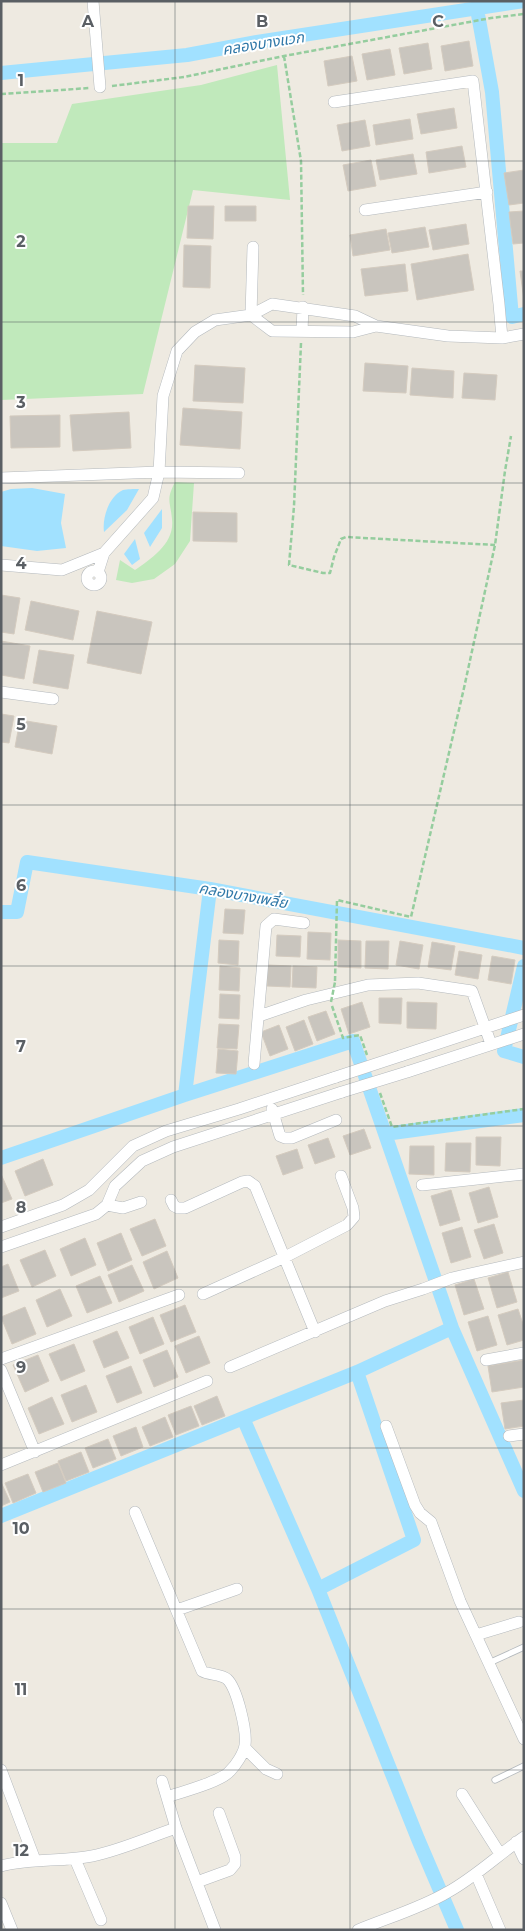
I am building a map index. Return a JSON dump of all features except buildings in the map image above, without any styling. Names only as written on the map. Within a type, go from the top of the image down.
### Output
[{"type":"street","points":[[92,1],[100,87]]},
{"type":"street","points":[[334,102],[473,81],[502,338]]},
{"type":"street","points":[[365,210],[487,192]]},
{"type":"street","points":[[251,316],[253,247]]},
{"type":"street","points":[[1,565],[62,570],[86,579],[90,585],[98,585],[101,579],[98,572],[104,554],[153,498],[159,472],[163,396],[177,351],[195,332],[215,320],[251,316],[272,304],[355,316],[376,326],[448,336],[502,338],[524,334]]},
{"type":"street","points":[[302,331],[303,307]]},
{"type":"street","points":[[251,316],[272,331],[353,332],[376,326]]},
{"type":"street","points":[[1,478],[159,472],[239,473]]},
{"type":"street","points":[[62,570],[104,554]]},
{"type":"street","points":[[1,692],[53,699]]},
{"type":"street","points":[[254,1064],[266,926],[274,920],[304,923]]},
{"type":"street","points":[[259,1016],[306,1000],[368,984],[418,983],[472,991],[485,1028],[496,1043]]},
{"type":"street","points":[[1,1226],[63,1205],[89,1190],[133,1146],[166,1131],[269,1100],[524,1015]]},
{"type":"street","points":[[1,1247],[96,1214],[106,1205],[115,1186],[142,1161],[173,1147],[524,1034]]},
{"type":"street","points":[[269,1100],[280,1136],[285,1138],[292,1138],[336,1120]]},
{"type":"street","points":[[422,1185],[524,1174]]},
{"type":"street","points":[[204,1294],[285,1257],[346,1225],[354,1217],[353,1208],[341,1176]]},
{"type":"street","points":[[171,1200],[174,1206],[184,1208],[242,1182],[248,1181],[256,1186],[315,1332]]},
{"type":"street","points":[[106,1205],[123,1208],[141,1202]]},
{"type":"street","points":[[230,1366],[315,1332],[385,1300],[452,1278],[524,1262]]},
{"type":"street","points":[[1,1358],[179,1295]]},
{"type":"street","points":[[486,1360],[524,1353]]},
{"type":"street","points":[[1,1370],[35,1452]]},
{"type":"street","points":[[1,1465],[207,1381]]},
{"type":"street","points":[[386,1426],[415,1505],[420,1513],[432,1522],[460,1601],[524,1740]]},
{"type":"street","points":[[509,1436],[524,1434]]},
{"type":"street","points":[[135,1512],[202,1671],[225,1678],[231,1685],[244,1728],[244,1748],[230,1772],[222,1777],[166,1797]]},
{"type":"street","points":[[176,1610],[237,1589]]},
{"type":"street","points":[[476,1635],[519,1622]]},
{"type":"street","points":[[244,1748],[266,1768],[277,1774]]},
{"type":"street","points":[[1,1770],[35,1860]]},
{"type":"street","points":[[162,1780],[176,1828],[215,1930]]},
{"type":"street","points":[[462,1794],[500,1854]]},
{"type":"street","points":[[196,1882],[230,1870],[235,1864],[219,1812]]},
{"type":"street","points":[[1,1866],[35,1860],[75,1859],[98,1854],[176,1828]]},
{"type":"street","points":[[358,1930],[447,1893],[476,1874],[520,1840],[524,1859]]},
{"type":"street","points":[[75,1859],[101,1920]]},
{"type":"street","points":[[476,1874],[500,1930]]},
{"type":"street","points":[[1,1903],[12,1930]]},
{"type":"lane","points":[[489,1663],[524,1647]]},
{"type":"lane","points":[[495,1780],[524,1766]]},
{"type":"path","points":[[1,94],[100,87],[184,77],[284,56],[491,18],[524,14]]},
{"type":"path","points":[[284,56],[301,160],[303,307]]},
{"type":"path","points":[[302,331],[294,506],[289,565],[330,573],[341,539],[346,537],[495,545]]},
{"type":"path","points":[[370,1063],[360,1036],[343,1038],[331,1002],[335,982],[337,900],[411,917],[462,698],[495,545],[505,471],[512,436]]},
{"type":"path","points":[[379,1090],[392,1127],[524,1109]]},
{"type":"green space","points":[[277,65],[290,200],[193,190],[143,394],[1,400],[1,143],[57,143],[72,104],[201,85]]},
{"type":"green space","points":[[175,482],[194,483],[190,541],[175,564],[154,579],[132,583],[116,580],[120,560],[135,570],[155,555],[166,543],[172,528],[170,497]]},
{"type":"water","points":[[32,488],[65,494],[61,523],[66,548],[37,551],[1,546],[1,492],[11,489]]},
{"type":"water","points":[[139,489],[127,510],[104,532],[105,514],[114,497],[123,490]]},
{"type":"water","points":[[162,509],[162,528],[150,547],[144,533]]},
{"type":"water","points":[[135,539],[140,559],[132,565],[124,554]]},
{"type":"waterway","name":"คลองบางแวก","points":[[1,73],[187,55],[257,42],[524,1]]},
{"type":"waterway","points":[[477,9],[492,92],[512,317],[524,314]]},
{"type":"waterway","name":"คลองบางเพลี้ย","points":[[1,912],[17,912],[27,862],[210,889],[524,948]]},
{"type":"waterway","points":[[185,1095],[210,889]]},
{"type":"waterway","points":[[524,966],[504,1051],[524,1057]]},
{"type":"waterway","points":[[1,1158],[185,1095],[353,1041],[452,1328],[524,1491]]},
{"type":"waterway","points":[[385,1134],[524,1115]]},
{"type":"waterway","points":[[1,1516],[357,1372],[452,1328]]},
{"type":"waterway","points":[[318,1589],[414,1540],[357,1372]]},
{"type":"waterway","points":[[243,1418],[318,1589],[418,1839],[457,1930]]}]
